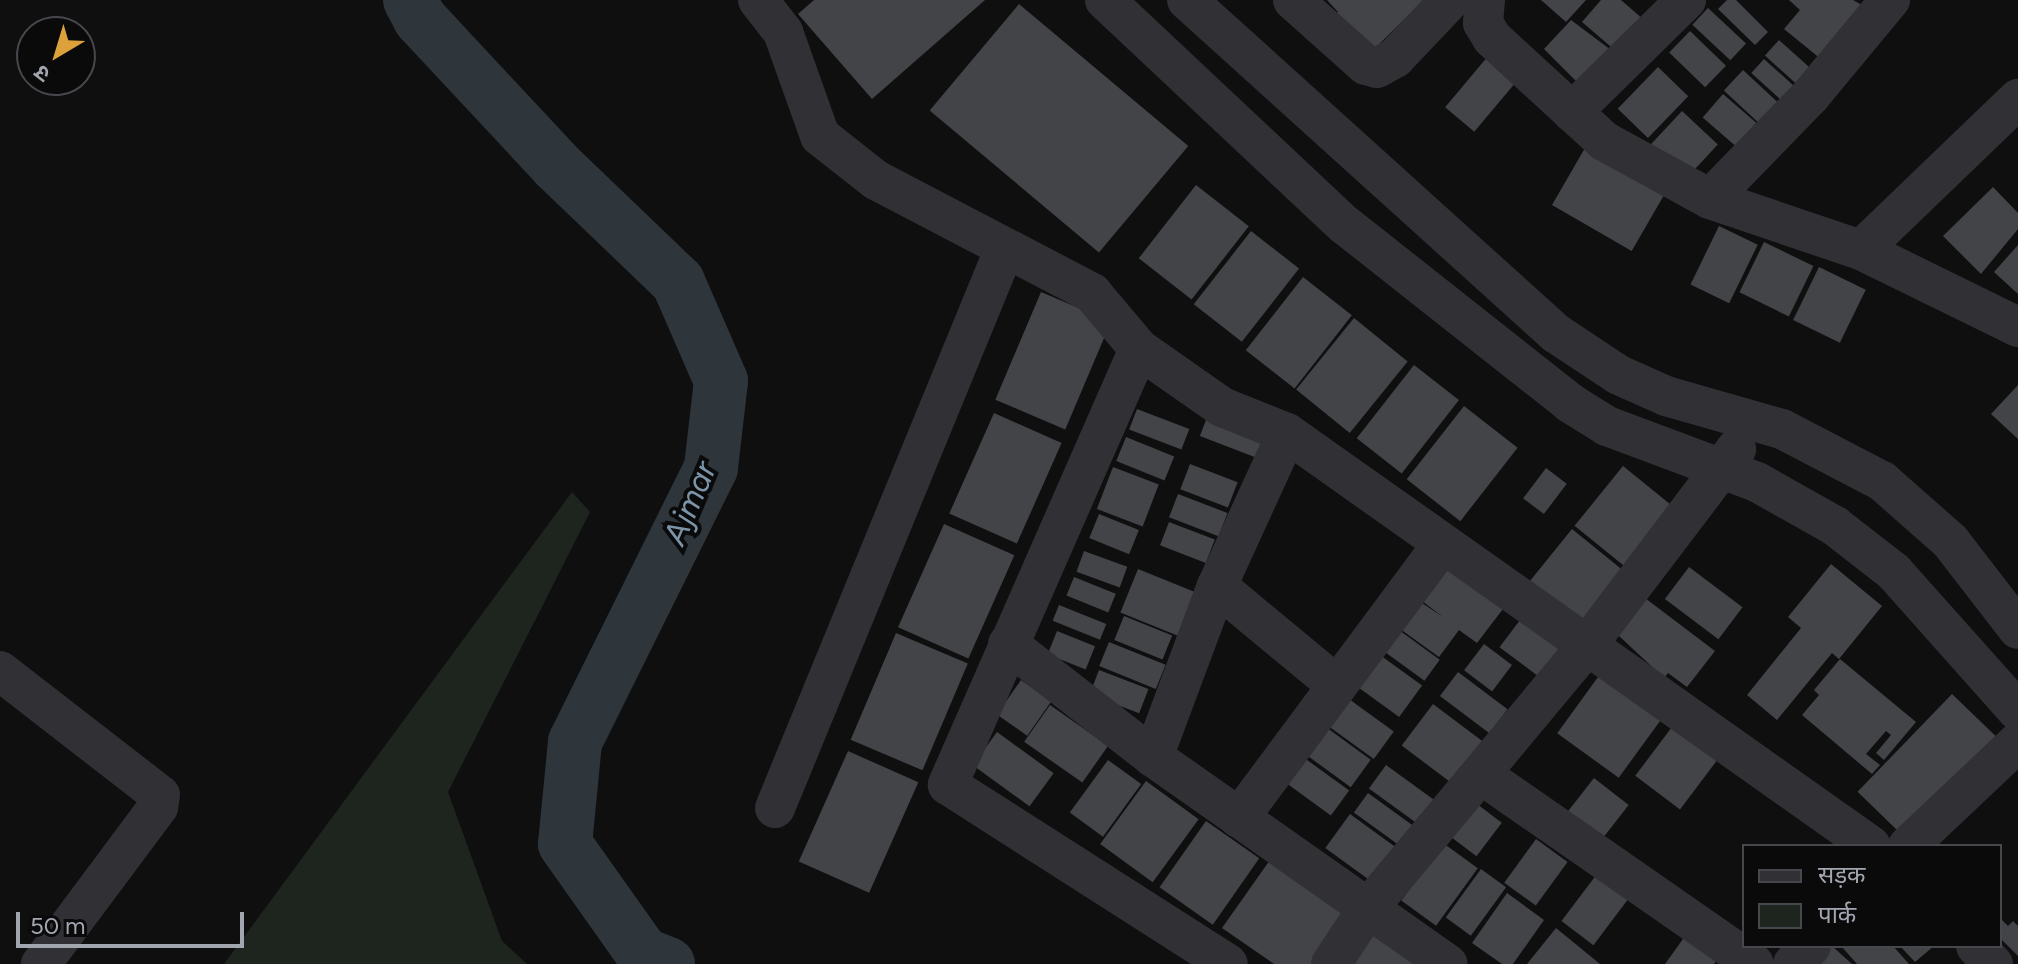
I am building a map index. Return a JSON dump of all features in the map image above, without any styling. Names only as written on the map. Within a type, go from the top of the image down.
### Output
[{"type":"street","points":[[758,0],[783,32],[820,136],[876,180],[1092,293],[1139,349],[1222,407],[1287,433],[1585,648],[1868,844]]},
{"type":"street","points":[[1105,0],[1345,225],[1558,394],[1607,426],[1723,472],[1757,482],[1835,526],[1894,572],[2018,711]]},
{"type":"street","points":[[1187,0],[1557,334],[1642,386],[1782,429],[1882,481],[1950,541],[2018,629]]},
{"type":"street","points":[[1293,0],[1366,65],[1377,68],[1395,58],[1450,0]]},
{"type":"street","points":[[1485,0],[1483,23],[1492,38],[1604,141],[1710,199],[1861,250],[2018,327]]},
{"type":"street","points":[[1572,112],[1686,0]]},
{"type":"street","points":[[1710,199],[1811,95],[1890,0]]},
{"type":"street","points":[[1861,250],[2018,99]]},
{"type":"street","points":[[775,808],[1005,248]]},
{"type":"street","points":[[1139,349],[948,785],[1228,964]]},
{"type":"street","points":[[1331,964],[1366,911],[1482,775],[1723,472],[1752,421]]},
{"type":"street","points":[[1153,757],[1217,586],[1287,433]]},
{"type":"street","points":[[1239,818],[1335,684],[1441,546]]},
{"type":"street","points":[[1217,586],[1335,684]]},
{"type":"street","points":[[1008,644],[1153,757],[1366,911],[1448,964]]},
{"type":"street","points":[[1,674],[160,795],[158,807],[41,964]]},
{"type":"street","points":[[1910,844],[2018,742]]},
{"type":"street","points":[[1482,775],[1754,964]]},
{"type":"street","points":[[1793,964],[1809,948]]},
{"type":"street","points":[[1978,948],[1993,964]]},
{"type":"green space","points":[[572,492],[590,512],[448,792],[502,941],[527,964],[224,964]]},
{"type":"building","points":[[814,0],[985,0],[872,99],[798,14]]},
{"type":"building","points":[[1327,0],[1424,0],[1354,69],[1317,32],[1338,12]]},
{"type":"building","points":[[1541,0],[1586,0],[1566,22]]},
{"type":"building","points":[[1601,0],[1621,0],[1644,20],[1617,52],[1582,22]]},
{"type":"building","points":[[1727,0],[1736,0],[1768,32],[1755,45],[1718,9]]},
{"type":"building","points":[[1789,0],[1853,0],[1871,10],[1827,64],[1784,29],[1800,10]]},
{"type":"building","points":[[1019,4],[1188,146],[1099,253],[930,110]]},
{"type":"building","points":[[1708,8],[1746,43],[1730,60],[1692,25]]},
{"type":"building","points":[[1571,20],[1615,53],[1584,89],[1544,49]]},
{"type":"building","points":[[1690,31],[1726,66],[1705,87],[1669,53]]},
{"type":"building","points":[[1779,40],[1815,72],[1801,88],[1765,56]]},
{"type":"building","points":[[1494,49],[1523,73],[1474,132],[1445,107]]},
{"type":"building","points":[[1764,59],[1796,88],[1783,102],[1751,73]]},
{"type":"building","points":[[1658,67],[1688,96],[1648,138],[1618,109]]},
{"type":"building","points":[[1743,70],[1780,104],[1760,125],[1724,90]]},
{"type":"building","points":[[1723,94],[1756,123],[1736,146],[1703,117]]},
{"type":"building","points":[[1682,111],[1718,144],[1683,182],[1647,148]]},
{"type":"building","points":[[1589,141],[1669,187],[1632,251],[1552,205]]},
{"type":"building","points":[[1196,185],[1249,226],[1192,300],[1139,258]]},
{"type":"building","points":[[1993,187],[2018,213],[2018,229],[1981,274],[1943,236]]},
{"type":"building","points":[[1719,226],[1758,245],[1729,303],[1691,284]]},
{"type":"building","points":[[1251,231],[1299,269],[1242,342],[1194,304]]},
{"type":"building","points":[[1764,242],[1813,266],[1789,316],[1739,292]]},
{"type":"building","points":[[2018,245],[2018,294],[1994,272]]},
{"type":"building","points":[[1819,267],[1866,290],[1840,343],[1793,320]]},
{"type":"building","points":[[1303,277],[1352,315],[1295,388],[1246,350]]},
{"type":"building","points":[[1041,292],[1111,322],[1065,429],[995,400]]},
{"type":"building","points":[[1354,318],[1408,361],[1350,433],[1296,389]]},
{"type":"building","points":[[1414,365],[1459,400],[1402,473],[1357,438]]},
{"type":"building","points":[[2018,385],[2018,439],[1991,414]]},
{"type":"building","points":[[1464,406],[1518,448],[1460,521],[1407,479]]},
{"type":"building","points":[[1211,407],[1275,432],[1264,461],[1200,436]]},
{"type":"building","points":[[1137,409],[1189,429],[1181,450],[1129,430]]},
{"type":"building","points":[[994,413],[1062,443],[1017,544],[949,513]]},
{"type":"building","points":[[1126,437],[1174,456],[1164,481],[1116,461]]},
{"type":"building","points":[[1190,464],[1238,482],[1228,507],[1180,489]]},
{"type":"building","points":[[1623,466],[1683,514],[1634,574],[1575,526]]},
{"type":"building","points":[[1113,467],[1159,485],[1143,527],[1097,509]]},
{"type":"building","points":[[1546,468],[1567,484],[1544,514],[1523,498]]},
{"type":"building","points":[[1178,494],[1227,513],[1219,536],[1169,517]]},
{"type":"building","points":[[1099,514],[1139,530],[1129,554],[1089,538]]},
{"type":"building","points":[[1169,522],[1215,540],[1206,563],[1160,545]]},
{"type":"building","points":[[944,524],[1014,555],[968,659],[898,627]]},
{"type":"building","points":[[1572,529],[1630,576],[1585,632],[1527,585]]},
{"type":"building","points":[[1084,551],[1127,567],[1120,587],[1076,572]]},
{"type":"building","points":[[1442,556],[1506,605],[1477,643],[1459,630],[1439,657],[1396,626],[1416,599],[1443,617],[1413,594]]},
{"type":"building","points":[[1831,564],[1882,606],[1839,659],[1832,653],[1777,720],[1747,695],[1801,628],[1788,617]]},
{"type":"building","points":[[1689,567],[1743,607],[1718,639],[1665,599]]},
{"type":"building","points":[[1138,569],[1197,593],[1180,637],[1120,613]]},
{"type":"building","points":[[1074,577],[1116,594],[1108,612],[1067,596]]},
{"type":"building","points":[[1645,598],[1715,651],[1687,687],[1668,673],[1664,678],[1618,635]]},
{"type":"building","points":[[1059,605],[1106,624],[1100,640],[1053,621]]},
{"type":"building","points":[[1124,616],[1172,635],[1162,660],[1114,640]]},
{"type":"building","points":[[1523,616],[1565,648],[1542,679],[1500,647]]},
{"type":"building","points":[[1392,625],[1440,660],[1424,681],[1377,646]]},
{"type":"building","points":[[1057,631],[1095,646],[1086,670],[1048,654]]},
{"type":"building","points":[[896,633],[968,663],[922,770],[851,740]]},
{"type":"building","points":[[1109,642],[1166,665],[1156,689],[1099,666]]},
{"type":"building","points":[[1484,644],[1512,665],[1492,691],[1464,670]]},
{"type":"building","points":[[1380,655],[1422,686],[1399,717],[1357,687]]},
{"type":"building","points":[[1840,659],[1916,722],[1884,760],[1876,753],[1891,735],[1886,731],[1866,754],[1880,765],[1872,774],[1802,715],[1819,695],[1814,690]]},
{"type":"building","points":[[1606,666],[1667,711],[1619,778],[1557,733]]},
{"type":"building","points":[[1099,670],[1148,689],[1139,713],[1090,694]]},
{"type":"building","points":[[1458,672],[1508,709],[1489,733],[1440,696]]},
{"type":"building","points":[[1021,680],[1051,701],[1027,736],[997,714]]},
{"type":"building","points":[[1342,694],[1394,732],[1374,759],[1322,722]]},
{"type":"building","points":[[1952,694],[1999,740],[1905,838],[1858,792]]},
{"type":"building","points":[[1433,704],[1483,741],[1451,783],[1402,746]]},
{"type":"building","points":[[1050,705],[1108,746],[1082,783],[1024,742]]},
{"type":"building","points":[[1675,723],[1720,757],[1680,809],[1635,776]]},
{"type":"building","points":[[1323,725],[1371,760],[1351,787],[1303,753]]},
{"type":"building","points":[[997,732],[1054,773],[1030,806],[973,765]]},
{"type":"building","points":[[848,751],[918,782],[869,893],[799,862]]},
{"type":"building","points":[[1303,757],[1349,791],[1331,816],[1285,782]]},
{"type":"building","points":[[1108,760],[1141,784],[1103,837],[1070,813]]},
{"type":"building","points":[[1386,765],[1439,804],[1422,827],[1369,788]]},
{"type":"building","points":[[1594,778],[1629,805],[1600,841],[1566,814]]},
{"type":"building","points":[[1146,781],[1199,819],[1153,882],[1100,844]]},
{"type":"building","points":[[1368,793],[1415,827],[1401,847],[1354,812]]},
{"type":"building","points":[[1477,804],[1502,823],[1476,856],[1452,838]]},
{"type":"building","points":[[1350,814],[1396,848],[1371,881],[1325,848]]},
{"type":"building","points":[[1206,821],[1259,858],[1213,925],[1160,887]]},
{"type":"building","points":[[1536,839],[1568,862],[1536,906],[1504,883]]},
{"type":"building","points":[[1443,843],[1478,868],[1436,926],[1401,900]]},
{"type":"building","points":[[1270,860],[1353,917],[1320,964],[1274,964],[1222,928]]},
{"type":"building","points":[[1481,869],[1506,887],[1471,936],[1446,918]]},
{"type":"building","points":[[1600,870],[1632,894],[1593,945],[1561,921]]},
{"type":"building","points":[[1507,893],[1544,920],[1513,964],[1502,964],[1472,943]]},
{"type":"building","points":[[2002,920],[2008,926],[2013,921],[2018,926],[2018,956],[2002,940]]},
{"type":"building","points":[[1556,928],[1600,964],[1527,964]]},
{"type":"building","points":[[1373,929],[1425,964],[1349,964]]},
{"type":"building","points":[[1688,932],[1720,956],[1714,964],[1665,964]]},
{"type":"building","points":[[1830,948],[1834,948],[1852,964],[1812,964]]},
{"type":"building","points":[[1843,948],[1895,948],[1909,964],[1857,964]]},
{"type":"building","points":[[1902,948],[1932,948],[1915,962]]},
{"type":"waterway","name":"Ajmar","points":[[410,0],[420,19],[556,165],[678,282],[721,381],[711,468],[575,742],[565,844],[643,954],[668,964]]}]
